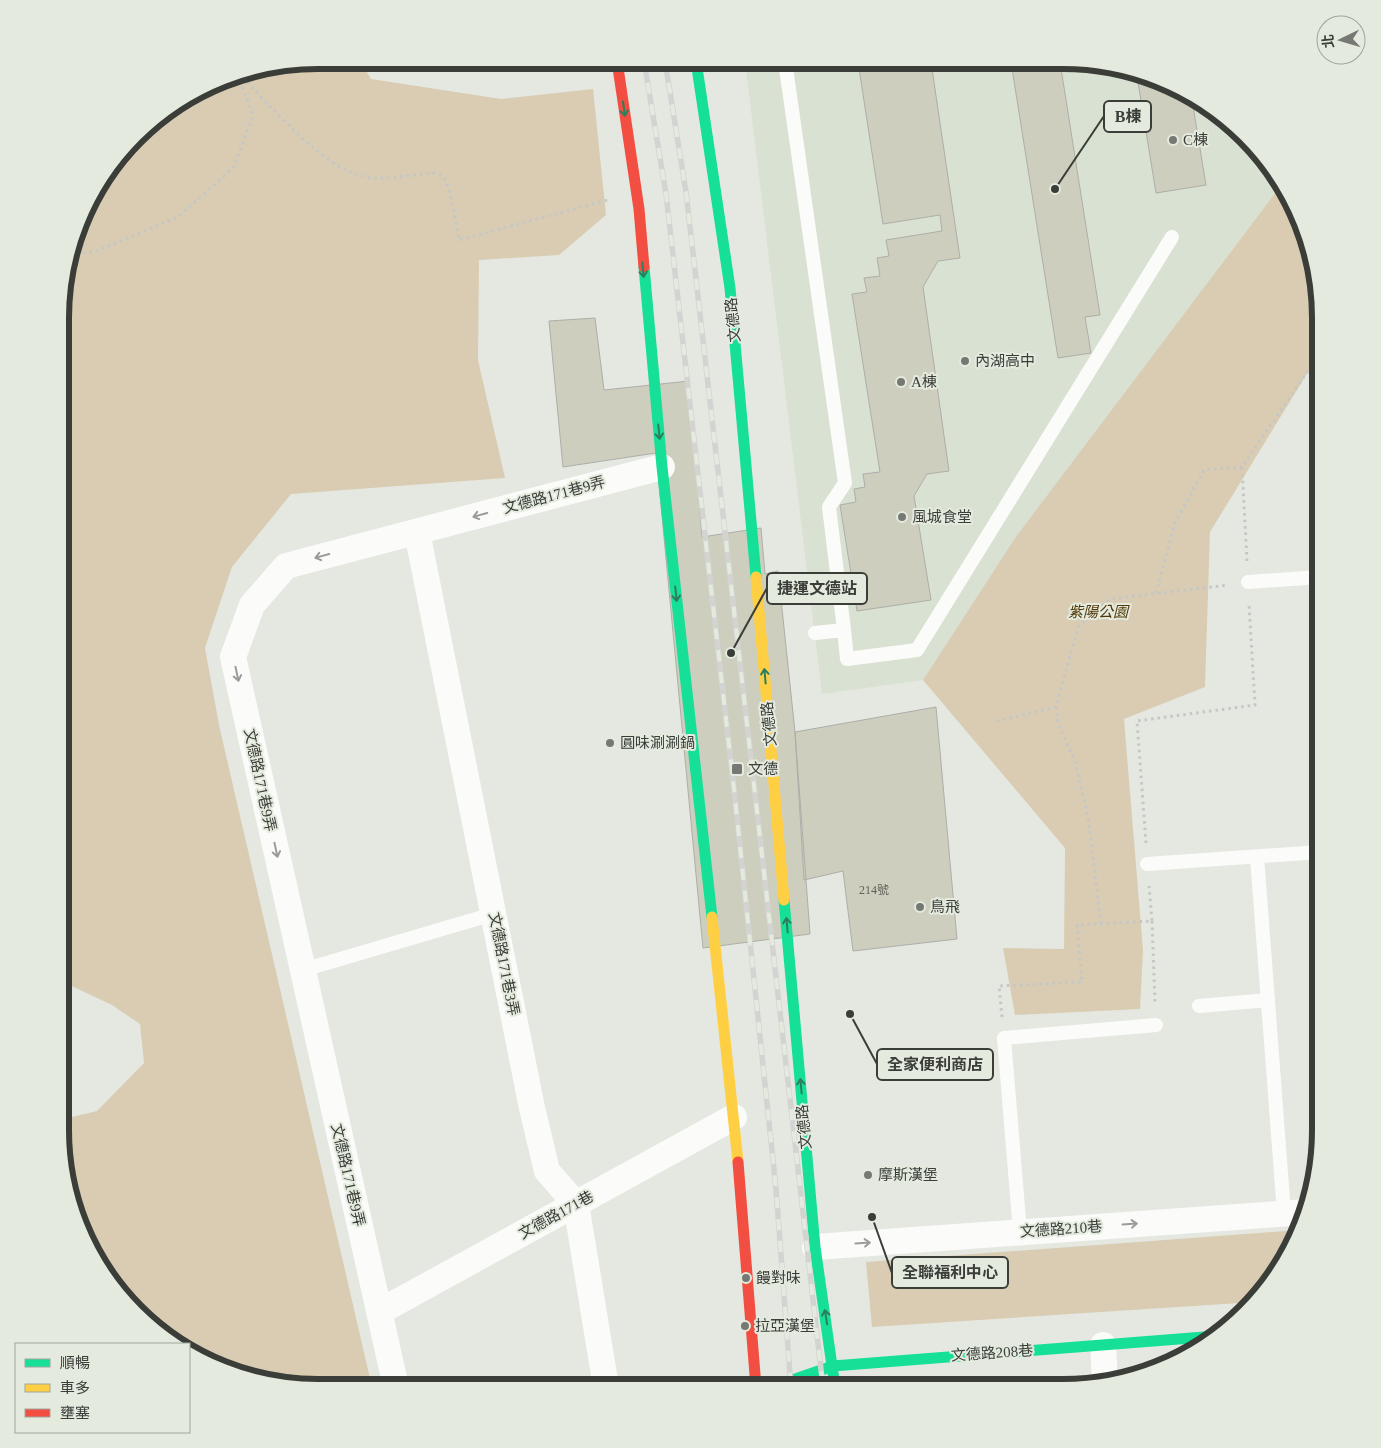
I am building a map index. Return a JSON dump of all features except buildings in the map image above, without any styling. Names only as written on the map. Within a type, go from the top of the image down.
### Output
[{"type":"main road","points":[[618,69],[639,209],[662,467],[734,1117],[755,1379]]},
{"type":"main road","name":"文德路","points":[[698,69],[730,288],[815,1247],[834,1379]]},
{"type":"main road","name":"文德路208巷","points":[[797,1379],[833,1366],[1202,1337]]},
{"type":"street","name":"文德路171巷9弄","points":[[394,1379],[233,657],[252,605],[286,566],[662,467]]},
{"type":"street","name":"文德路171巷3弄","points":[[417,532],[532,1108],[548,1171],[576,1204]]},
{"type":"street","name":"文德路171巷","points":[[379,1312],[734,1117]]},
{"type":"street","points":[[576,1204],[605,1379]]},
{"type":"street","name":"文德路210巷","points":[[815,1247],[1295,1213]]},
{"type":"street","points":[[1103,1345],[1105,1375]]},
{"type":"lane","points":[[786,69],[845,483],[829,506],[847,659],[916,650],[1172,237]]},
{"type":"lane","points":[[1248,582],[1312,578]]},
{"type":"lane","points":[[815,633],[844,630]]},
{"type":"lane","points":[[1147,864],[1312,853]]},
{"type":"lane","points":[[1257,857],[1268,1000],[1295,1213]]},
{"type":"lane","points":[[302,970],[494,914]]},
{"type":"lane","points":[[1199,1006],[1268,1000]]},
{"type":"lane","points":[[1020,1232],[1004,1038],[1156,1025]]},
{"type":"path","points":[[245,80],[313,150],[352,172],[372,178],[434,172],[440,174],[445,178],[459,240],[613,199]]},
{"type":"path","points":[[77,253],[94,252],[178,217],[234,167],[253,115],[241,81]]},
{"type":"path","points":[[1156,1025],[1152,922],[1137,721],[1255,704],[1242,467],[1310,368],[1312,357]]},
{"type":"path","points":[[1156,593],[1175,523],[1204,470],[1242,467]]},
{"type":"path","points":[[1101,924],[1088,816],[1075,762],[1058,723],[1056,707],[1078,627],[1110,599],[1248,582]]},
{"type":"path","points":[[997,721],[1056,707]]},
{"type":"path","points":[[1004,1038],[999,986],[1082,982],[1078,925],[1152,922]]},
{"type":"shaded area","name":"內湖高中","points":[[746,69],[1080,69],[1128,77],[1174,94],[1188,102],[1228,130],[1251,153],[1277,190],[1015,538],[923,680],[822,694]]},
{"type":"green space","points":[[301,69],[365,69],[371,79],[501,99],[593,89],[606,215],[559,255],[479,260],[478,360],[505,478],[291,494],[232,567],[205,648],[219,725],[370,1379],[301,1379],[285,1377],[253,1371],[207,1354],[153,1318],[130,1295],[111,1269],[94,1241],[77,1195],[69,1147],[69,1118],[97,1111],[144,1063],[140,1024],[112,1005],[69,985],[69,301],[77,253],[94,207],[120,166],[153,130],[207,94],[253,77]]},
{"type":"green space","name":"紫陽公園","points":[[1277,190],[1287,207],[1304,253],[1312,301],[1312,366],[1210,532],[1205,687],[1124,719],[1143,950],[1140,1009],[1015,1015],[1003,948],[1064,949],[1065,848],[923,680],[1015,538]]},
{"type":"green space","points":[[1291,1231],[1270,1269],[1251,1295],[1242,1303],[872,1327],[866,1262]]},
{"type":"railway","points":[[645,69],[666,194],[734,789],[776,1189],[790,1379]]},
{"type":"railway","points":[[666,69],[686,192],[822,1379]]},
{"type":"traffic: fast","points":[[697,69],[730,288],[756,577]]},
{"type":"traffic: fast","points":[[644,267],[662,467],[712,917]]},
{"type":"traffic: fast","points":[[784,900],[815,1247],[834,1379]]},
{"type":"traffic: fast","points":[[795,1379],[833,1366],[1202,1337]]},
{"type":"traffic: slow","points":[[756,577],[784,900]]},
{"type":"traffic: slow","points":[[712,917],[738,1162]]},
{"type":"traffic: jam","points":[[618,69],[639,209],[644,267]]},
{"type":"traffic: jam","points":[[738,1162],[755,1379]]},
{"type":"place","name":"C棟","points":[[1173,140]]},
{"type":"place","name":"B棟","points":[[1055,189]]},
{"type":"place","name":"內湖高中","points":[[965,361]]},
{"type":"place","name":"A棟","points":[[901,382]]},
{"type":"place","name":"風城食堂","points":[[902,517]]},
{"type":"place","name":"捷運文德站","points":[[731,653]]},
{"type":"place","name":"圓味涮涮鍋","points":[[610,743]]},
{"type":"place","name":"文德","points":[[737,769]]},
{"type":"place","name":"鳥飛","points":[[920,907]]},
{"type":"place","name":"全家便利商店","points":[[850,1014]]},
{"type":"place","name":"摩斯漢堡","points":[[868,1175]]},
{"type":"place","name":"全聯福利中心","points":[[872,1217]]},
{"type":"place","name":"饅對味","points":[[746,1278]]},
{"type":"place","name":"拉亞漢堡","points":[[745,1326]]}]
